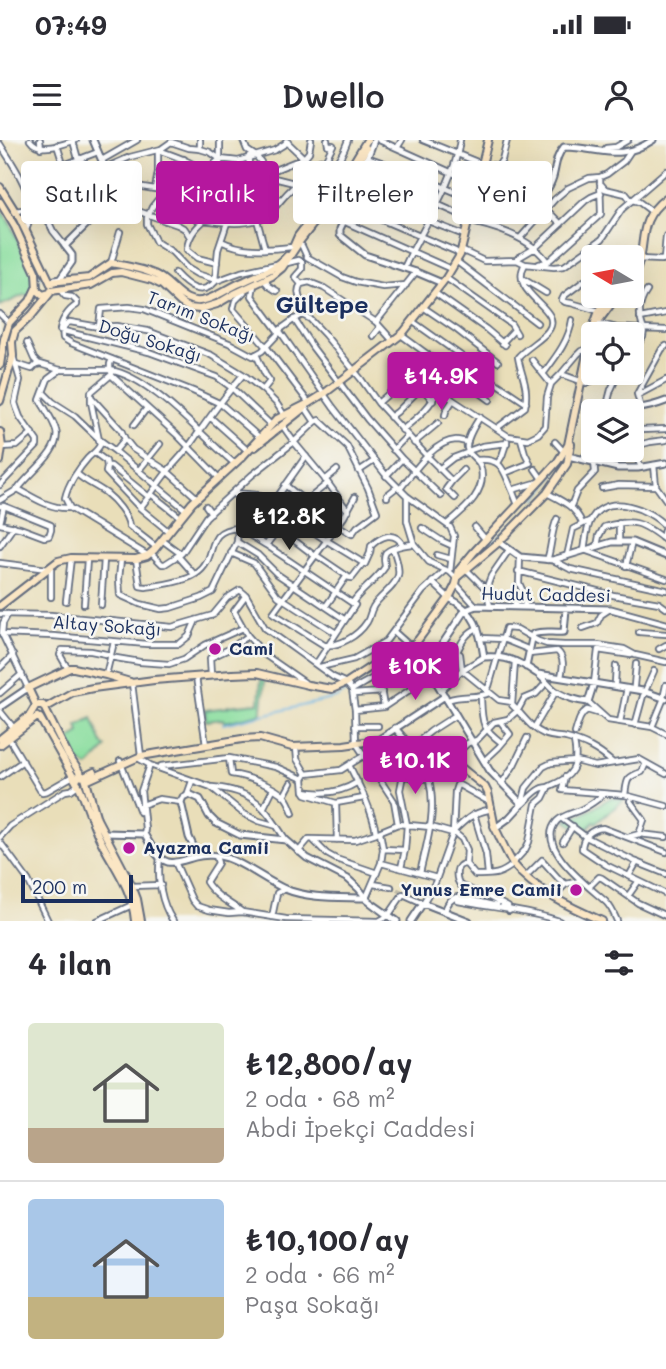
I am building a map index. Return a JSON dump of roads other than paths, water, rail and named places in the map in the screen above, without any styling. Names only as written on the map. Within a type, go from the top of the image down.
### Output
[{"type":"main road","points":[[358,161],[371,140]]},
{"type":"main road","points":[[354,161],[371,140]]},
{"type":"main road","points":[[483,161],[488,140]]},
{"type":"main road","points":[[0,187],[26,231],[52,286],[32,315],[15,331],[12,342],[15,360],[0,401]]},
{"type":"main road","points":[[640,245],[643,220],[666,195]]},
{"type":"main road","points":[[0,202],[36,273],[38,293],[43,295],[59,289],[92,285],[112,273],[121,272],[154,277],[181,303],[200,309],[217,304],[272,276],[302,246],[317,224]]},
{"type":"main road","points":[[286,261],[284,260],[306,224]]},
{"type":"main road","points":[[0,365],[2,338],[9,323],[30,301],[41,280],[49,282],[89,278],[111,263],[129,266],[154,277],[183,297],[205,300],[286,261],[313,224]]},
{"type":"main road","points":[[241,458],[271,425],[325,393],[400,335],[451,269],[459,255],[469,224]]},
{"type":"main road","points":[[596,322],[602,308]]},
{"type":"main road","points":[[465,568],[499,542],[547,493],[561,474],[566,464],[566,454],[583,385]]},
{"type":"main road","points":[[0,606],[58,561],[71,558],[136,559],[152,552],[197,498],[283,419]]},
{"type":"main road","points":[[0,432],[0,461]]},
{"type":"main road","points":[[0,745],[13,727],[74,692],[106,686],[257,673],[308,685],[350,688],[399,648],[410,647],[418,640],[486,540],[566,454]]},
{"type":"main road","points":[[132,683],[74,668],[29,688],[49,732],[89,796],[101,835],[121,863],[137,898],[141,921]]},
{"type":"main road","points":[[106,675],[106,686]]},
{"type":"main road","points":[[0,739],[26,726],[40,712]]},
{"type":"main road","points":[[40,712],[74,764],[108,854],[126,884],[135,921]]},
{"type":"main road","points":[[26,726],[38,725],[49,732]]},
{"type":"main road","points":[[80,780],[139,755],[206,743],[260,738],[292,747],[378,740],[407,742],[421,745],[449,760],[485,787],[495,828]]},
{"type":"main road","points":[[415,744],[454,766],[481,788],[491,823],[513,863],[526,876],[554,896],[601,921]]},
{"type":"main road","points":[[74,764],[89,772],[99,772]]},
{"type":"main road","points":[[89,796],[99,772]]},
{"type":"main road","points":[[108,854],[112,853],[121,863]]},
{"type":"street","points":[[30,140],[41,148],[75,141],[79,159]]},
{"type":"street","points":[[40,140],[41,148]]},
{"type":"street","points":[[102,140],[93,142],[102,160],[137,140]]},
{"type":"street","points":[[200,140],[200,149]]},
{"type":"street","points":[[219,159],[220,140]]},
{"type":"street","points":[[243,140],[249,161]]},
{"type":"street","points":[[247,150],[251,140]]},
{"type":"street","points":[[279,168],[304,158],[309,152],[311,140]]},
{"type":"street","points":[[325,161],[333,145],[328,145],[327,140]]},
{"type":"street","points":[[339,161],[348,140]]},
{"type":"street","points":[[366,161],[371,140],[451,171]]},
{"type":"street","points":[[397,148],[402,140]]},
{"type":"street","points":[[423,140],[477,161]]},
{"type":"street","points":[[438,200],[458,154],[460,140]]},
{"type":"street","points":[[501,161],[507,140]]},
{"type":"street","points":[[603,152],[606,148],[616,147],[628,140]]},
{"type":"street","points":[[552,179],[558,154],[564,147],[612,153],[630,152],[653,140]]},
{"type":"street","points":[[121,161],[158,150],[176,141],[189,148],[210,152],[219,159],[238,161],[282,147],[287,141],[307,161]]},
{"type":"street","points":[[57,143],[62,161]]},
{"type":"street","points":[[0,144],[21,180]]},
{"type":"street","points":[[158,150],[189,161]]},
{"type":"street","points":[[142,187],[155,189],[158,150]]},
{"type":"street","points":[[247,150],[260,161]]},
{"type":"street","points":[[73,161],[98,152]]},
{"type":"street","points":[[552,203],[568,188],[589,178],[600,179],[624,161],[630,152]]},
{"type":"street","points":[[368,157],[452,191]]},
{"type":"street","points":[[459,255],[484,261],[517,260],[525,264],[564,266],[602,239],[622,209],[666,171]]},
{"type":"street","points":[[534,265],[547,262],[600,216],[600,179]]},
{"type":"street","points":[[600,179],[605,189],[626,194],[650,210]]},
{"type":"street","points":[[279,203],[293,189]]},
{"type":"street","points":[[517,260],[536,248],[591,197],[601,193]]},
{"type":"street","points":[[156,202],[147,224],[156,242],[197,274],[216,280],[299,260],[302,262],[302,270],[295,277],[301,284]]},
{"type":"street","points":[[15,211],[21,210]]},
{"type":"street","points":[[142,213],[156,218]]},
{"type":"street","points":[[552,215],[561,224]]},
{"type":"street","points":[[26,231],[28,224]]},
{"type":"street","points":[[49,282],[60,279],[72,262],[72,256],[50,224]]},
{"type":"street","points":[[65,246],[86,224]]},
{"type":"street","points":[[173,224],[183,228],[190,237]]},
{"type":"street","points":[[200,224],[186,248],[197,258],[217,263]]},
{"type":"street","points":[[175,274],[187,285],[197,289],[208,288],[216,280],[226,224]]},
{"type":"street","points":[[258,224],[265,249]]},
{"type":"street","points":[[342,224],[340,235],[365,255],[444,280],[511,324],[515,332],[503,344],[434,292]]},
{"type":"street","points":[[350,224],[451,269]]},
{"type":"street","points":[[392,224],[455,251],[537,323]]},
{"type":"street","points":[[404,268],[426,224]]},
{"type":"street","points":[[438,224],[464,235]]},
{"type":"street","points":[[492,224],[536,248],[547,262]]},
{"type":"street","points":[[520,238],[533,224]]},
{"type":"street","points":[[111,263],[120,232]]},
{"type":"street","points":[[644,259],[665,259],[666,236]]},
{"type":"street","points":[[221,241],[240,248],[293,247]]},
{"type":"street","points":[[302,246],[307,257],[350,280],[383,287],[406,285]]},
{"type":"street","points":[[498,428],[525,407],[527,394],[518,357],[548,331],[552,318],[527,290],[522,267],[525,264]]},
{"type":"street","points":[[373,336],[378,324],[416,272]]},
{"type":"street","points":[[523,278],[546,293]]},
{"type":"street","points":[[264,280],[277,292]]},
{"type":"street","points":[[301,284],[309,282],[324,288],[378,324],[393,341]]},
{"type":"street","points":[[581,283],[562,300],[581,306]]},
{"type":"street","points":[[301,284],[298,297],[304,308],[302,315],[317,326],[390,417],[452,481]]},
{"type":"street","points":[[254,285],[252,296],[386,476],[407,496],[453,531],[448,571],[432,582],[415,601],[386,641],[359,657],[318,666]]},
{"type":"street","points":[[247,288],[235,301],[233,309],[265,346],[307,405],[315,422]]},
{"type":"street","points":[[59,289],[65,296],[72,297],[77,302],[60,327],[63,338],[221,404],[260,437]]},
{"type":"street","points":[[641,322],[640,304],[648,291]]},
{"type":"street","name":"Tarım Sokağı","points":[[99,327],[101,309],[137,307],[229,343],[253,356],[262,351],[278,331],[302,315]]},
{"type":"street","points":[[423,307],[498,362]]},
{"type":"street","points":[[588,308],[599,311]]},
{"type":"street","points":[[640,318],[666,313]]},
{"type":"street","points":[[0,315],[9,323]]},
{"type":"street","points":[[294,319],[339,383],[393,450],[441,496]]},
{"type":"street","points":[[542,374],[559,352],[572,320]]},
{"type":"street","points":[[412,321],[526,403]]},
{"type":"street","points":[[62,331],[69,322],[148,331],[211,355],[244,375],[277,404],[294,442],[348,511]]},
{"type":"street","points":[[644,330],[666,330]]},
{"type":"street","name":"Doğu Sokağı","points":[[62,331],[149,352],[217,377],[271,425]]},
{"type":"street","points":[[400,335],[490,400]]},
{"type":"street","points":[[27,343],[34,359],[40,364],[60,370],[123,373],[153,391],[234,464]]},
{"type":"street","points":[[639,399],[662,349],[666,346]]},
{"type":"street","points":[[437,385],[453,400],[508,436],[528,439],[545,426],[547,397],[551,384],[581,352]]},
{"type":"street","points":[[256,354],[270,381],[263,390]]},
{"type":"street","points":[[378,403],[431,357]]},
{"type":"street","points":[[70,508],[65,498],[68,487],[100,445],[91,392],[110,373],[112,359]]},
{"type":"street","points":[[15,360],[32,369],[40,364]]},
{"type":"street","points":[[0,485],[37,446],[37,441],[16,409],[20,380],[15,360]]},
{"type":"street","points":[[532,360],[551,384]]},
{"type":"street","points":[[402,430],[433,401],[437,385],[446,368]]},
{"type":"street","points":[[1,504],[51,527],[48,536],[0,524],[1,504],[53,451],[57,438],[56,429],[40,400],[48,379],[60,370]]},
{"type":"street","points":[[110,373],[219,478]]},
{"type":"street","points":[[562,374],[581,382]]},
{"type":"street","points":[[140,508],[224,397],[244,375]]},
{"type":"street","points":[[638,396],[666,380]]},
{"type":"street","points":[[390,417],[422,388],[437,385]]},
{"type":"street","points":[[422,388],[433,401]]},
{"type":"street","points":[[43,392],[186,510]]},
{"type":"street","points":[[91,397],[121,430],[133,449],[167,471],[197,498]]},
{"type":"street","points":[[445,415],[453,400]]},
{"type":"street","points":[[644,408],[666,401]]},
{"type":"street","points":[[134,425],[147,408]]},
{"type":"street","points":[[447,524],[474,500],[480,489],[480,465],[468,451],[468,442],[480,416]]},
{"type":"street","points":[[210,417],[247,450]]},
{"type":"street","points":[[77,474],[106,494],[162,564],[180,555],[203,520],[319,420],[347,446],[377,512],[352,534],[285,485]]},
{"type":"street","points":[[414,443],[438,423]]},
{"type":"street","points":[[644,430],[666,429]]},
{"type":"street","points":[[1,446],[17,446],[32,433]]},
{"type":"street","points":[[393,450],[407,436]]},
{"type":"street","points":[[498,463],[508,436]]},
{"type":"street","points":[[115,451],[125,439]]},
{"type":"street","points":[[506,474],[530,463],[521,439]]},
{"type":"street","points":[[387,497],[440,445],[457,440],[468,442]]},
{"type":"street","points":[[644,444],[666,440]]},
{"type":"street","points":[[555,442],[566,454],[581,458]]},
{"type":"street","points":[[439,469],[468,451],[507,443]]},
{"type":"street","points":[[139,470],[160,444]]},
{"type":"street","points":[[95,453],[106,461],[106,472],[140,508],[168,531]]},
{"type":"street","points":[[273,503],[306,456]]},
{"type":"street","points":[[386,476],[402,459]]},
{"type":"street","points":[[477,460],[486,459],[498,463],[506,474],[518,505]]},
{"type":"street","points":[[359,471],[374,461]]},
{"type":"street","points":[[571,506],[577,491],[595,472],[597,462]]},
{"type":"street","points":[[600,462],[618,468],[666,462]]},
{"type":"street","points":[[638,462],[640,466]]},
{"type":"street","points":[[640,466],[666,462]]},
{"type":"street","points":[[654,465],[656,486],[666,500]]},
{"type":"street","points":[[107,466],[111,466],[180,517]]},
{"type":"street","points":[[512,490],[541,480],[535,469]]},
{"type":"street","points":[[266,545],[290,514],[337,470]]},
{"type":"street","points":[[437,502],[463,470]]},
{"type":"street","points":[[602,488],[619,485],[656,486]]},
{"type":"street","points":[[18,489],[60,509],[70,508],[152,552]]},
{"type":"street","points":[[446,489],[455,498]]},
{"type":"street","points":[[660,493],[666,490]]},
{"type":"street","points":[[547,493],[571,506],[582,523]]},
{"type":"street","points":[[233,494],[258,495],[273,503],[363,564]]},
{"type":"street","points":[[233,494],[255,514],[352,578],[363,564],[366,564],[370,546],[383,536],[397,539],[403,545]]},
{"type":"street","points":[[407,496],[407,521],[414,544],[429,562],[448,571],[476,606]]},
{"type":"street","points":[[355,498],[274,613],[319,643],[329,646],[352,637],[365,625],[373,606],[397,579],[398,568],[393,549]]},
{"type":"street","points":[[567,556],[573,529],[603,509],[619,505],[631,506],[641,509],[666,526],[664,539],[648,527],[628,521],[604,527],[597,546]]},
{"type":"street","points":[[206,506],[211,513]]},
{"type":"street","points":[[121,559],[120,595],[161,609],[201,598],[213,592],[237,542],[239,528],[244,520],[239,517]]},
{"type":"street","points":[[550,560],[557,519]]},
{"type":"street","points":[[584,550],[590,520]]},
{"type":"street","points":[[619,523],[619,542]]},
{"type":"street","points":[[0,546],[14,527]]},
{"type":"street","points":[[475,527],[486,540]]},
{"type":"street","points":[[136,559],[140,586],[191,577],[209,560],[217,534],[239,528],[355,605],[318,666]]},
{"type":"street","points":[[422,528],[453,545]]},
{"type":"street","points":[[162,540],[180,555],[193,573]]},
{"type":"street","points":[[237,542],[258,555],[271,569],[345,619]]},
{"type":"street","points":[[499,542],[520,557],[550,560],[570,569],[666,590]]},
{"type":"street","points":[[550,560],[619,542],[632,542],[666,556]]},
{"type":"street","points":[[626,566],[632,542]]},
{"type":"street","points":[[353,602],[360,591],[381,574],[386,565],[385,553],[403,545],[414,544]]},
{"type":"street","points":[[485,589],[509,550]]},
{"type":"street","points":[[584,550],[666,579]]},
{"type":"street","points":[[231,553],[254,563],[276,594],[336,633]]},
{"type":"street","points":[[437,555],[451,558]]},
{"type":"street","points":[[520,557],[519,583],[526,606]]},
{"type":"street","points":[[66,601],[71,558]]},
{"type":"street","points":[[84,604],[87,559]]},
{"type":"street","points":[[101,605],[104,559]]},
{"type":"street","points":[[0,563],[49,567],[51,597]]},
{"type":"street","points":[[465,568],[485,589],[490,606]]},
{"type":"street","points":[[518,571],[613,595],[659,603],[666,608]]},
{"type":"street","points":[[326,606],[347,576]]},
{"type":"street","points":[[432,582],[474,617],[484,657]]},
{"type":"street","points":[[0,614],[51,615],[172,627],[216,612],[227,598],[240,590],[246,595],[265,628],[333,677],[350,688],[382,692]]},
{"type":"street","points":[[246,595],[234,611],[248,636],[265,655],[308,685]]},
{"type":"street","points":[[512,596],[516,600],[515,606]]},
{"type":"street","name":"Hudut Caddesi","points":[[467,610],[476,606],[611,609],[666,624]]},
{"type":"street","points":[[526,667],[533,634],[542,631],[564,632],[565,609]]},
{"type":"street","points":[[583,628],[597,623],[601,615],[611,609]]},
{"type":"street","points":[[427,667],[467,610]]},
{"type":"street","points":[[8,613],[1,637],[29,688],[0,709],[13,727]]},
{"type":"street","name":"Altay Sokağı","points":[[1,637],[53,636],[114,642],[179,644],[189,636],[196,619]]},
{"type":"street","points":[[68,669],[60,655],[62,650],[92,651],[140,662],[169,664],[243,628]]},
{"type":"street","points":[[478,628],[463,638],[457,652],[460,654],[461,670],[499,700],[512,702]]},
{"type":"street","points":[[445,695],[481,697],[488,691],[506,628],[517,629],[547,644],[598,645],[624,649],[635,655]]},
{"type":"street","points":[[394,632],[427,667],[490,771],[522,804]]},
{"type":"street","points":[[639,632],[666,634]]},
{"type":"street","points":[[211,675],[210,658],[248,636]]},
{"type":"street","points":[[481,638],[503,639],[529,652],[557,651],[563,662],[561,677]]},
{"type":"street","points":[[106,675],[114,642]]},
{"type":"street","points":[[659,649],[666,645]]},
{"type":"street","points":[[350,688],[377,675],[401,658],[410,647]]},
{"type":"street","points":[[588,702],[594,682],[598,650],[666,662]]},
{"type":"street","points":[[0,668],[12,655]]},
{"type":"street","points":[[380,683],[418,656]]},
{"type":"street","points":[[132,683],[139,755],[150,765],[158,766],[229,758],[276,767],[304,777],[341,770],[364,757],[376,748],[378,740],[445,695],[461,670],[484,657],[498,656],[538,674],[556,691],[588,702],[608,720],[652,727],[666,734]]},
{"type":"street","points":[[515,662],[512,705],[534,728],[547,736],[583,743],[599,750],[614,764]]},
{"type":"street","points":[[634,686],[636,664]]},
{"type":"street","points":[[615,683],[616,666]]},
{"type":"street","points":[[635,725],[654,671]]},
{"type":"street","points":[[0,692],[22,674]]},
{"type":"street","points":[[538,674],[634,686],[665,697]]},
{"type":"street","points":[[377,675],[384,706]]},
{"type":"street","points":[[355,710],[384,706],[432,676]]},
{"type":"street","points":[[449,760],[468,743],[477,740],[494,722],[508,719],[518,710],[524,699],[536,694],[549,676]]},
{"type":"street","points":[[196,677],[206,743]]},
{"type":"street","points":[[594,682],[646,690]]},
{"type":"street","points":[[652,727],[665,697],[666,685]]},
{"type":"street","points":[[350,688],[355,710],[356,743],[394,801],[398,824]]},
{"type":"street","points":[[620,722],[626,688]]},
{"type":"street","points":[[534,728],[556,691]]},
{"type":"street","points":[[481,697],[482,718],[486,730],[502,743]]},
{"type":"street","points":[[575,733],[579,720],[587,710],[601,714]]},
{"type":"street","points":[[419,873],[431,827],[433,803],[429,779],[415,744],[456,715]]},
{"type":"street","points":[[484,761],[510,734],[500,721]]},
{"type":"street","points":[[355,726],[378,726]]},
{"type":"street","points":[[395,728],[407,742]]},
{"type":"street","points":[[8,736],[38,788],[43,792],[80,780]]},
{"type":"street","points":[[502,783],[527,738]]},
{"type":"street","points":[[378,740],[392,755],[403,775],[400,790],[407,825],[401,868]]},
{"type":"street","points":[[298,852],[309,839],[355,840],[398,824],[431,827],[459,835],[465,843],[466,864],[475,874],[492,876],[503,873],[529,842],[536,804],[548,788],[574,768],[574,742]]},
{"type":"street","points":[[296,747],[306,794],[336,803],[364,798]]},
{"type":"street","points":[[229,758],[231,774],[254,779],[273,789],[284,796],[293,813]]},
{"type":"street","points":[[425,767],[439,758]]},
{"type":"street","points":[[522,804],[526,788],[543,767],[551,763],[576,761],[595,766],[639,759],[666,774]]},
{"type":"street","points":[[0,777],[23,761]]},
{"type":"street","points":[[121,762],[143,819]]},
{"type":"street","points":[[639,834],[644,820],[630,801],[627,780],[630,776],[642,772],[646,763]]},
{"type":"street","points":[[150,765],[141,791],[144,834],[160,857],[168,862],[198,856],[227,858],[296,893],[367,899]]},
{"type":"street","points":[[349,765],[383,849],[381,863],[367,899]]},
{"type":"street","points":[[158,766],[192,781],[242,793],[264,807],[286,840],[298,852],[328,871],[348,879],[367,899],[396,921]]},
{"type":"street","points":[[403,775],[429,779]]},
{"type":"street","points":[[565,777],[562,790],[628,796],[666,806]]},
{"type":"street","points":[[48,921],[28,880],[0,839],[10,827],[65,791],[71,790],[80,780]]},
{"type":"street","points":[[192,781],[181,802],[189,837],[198,856]]},
{"type":"street","points":[[304,791],[332,792],[358,782]]},
{"type":"street","points":[[284,796],[291,783]]},
{"type":"street","points":[[411,921],[437,878],[453,833],[457,785],[486,800]]},
{"type":"street","points":[[211,787],[244,814],[277,826]]},
{"type":"street","points":[[495,828],[541,788],[548,788]]},
{"type":"street","points":[[264,807],[273,789]]},
{"type":"street","points":[[604,793],[595,802],[561,818],[553,827],[552,835],[562,860],[580,881],[607,903],[617,921]]},
{"type":"street","points":[[187,795],[200,799],[216,823],[240,835],[286,840]]},
{"type":"street","points":[[142,805],[159,799],[181,802]]},
{"type":"street","points":[[336,803],[337,840]]},
{"type":"street","points":[[453,833],[474,814],[488,810]]},
{"type":"street","points":[[474,814],[486,854],[488,874]]},
{"type":"street","points":[[561,818],[586,837],[666,874]]},
{"type":"street","points":[[563,842],[573,826]]},
{"type":"street","points":[[666,852],[603,828],[595,829],[582,844],[582,849],[587,854],[666,894]]},
{"type":"street","points":[[101,835],[144,834]]},
{"type":"street","points":[[627,837],[639,834],[666,837]]},
{"type":"street","points":[[313,840],[336,859],[377,873]]},
{"type":"street","points":[[383,849],[405,850]]},
{"type":"street","points":[[216,856],[218,863],[206,882],[207,886],[242,912]]},
{"type":"street","points":[[160,857],[158,869],[164,908],[173,921]]},
{"type":"street","points":[[526,876],[541,860],[566,884]]},
{"type":"street","points":[[174,862],[192,900],[197,906],[209,910],[229,914],[242,912],[285,920],[379,921],[388,915],[403,894],[469,921]]},
{"type":"street","points":[[629,876],[637,862]]},
{"type":"street","points":[[381,863],[437,878]]},
{"type":"street","points":[[466,864],[458,866],[458,884],[508,908],[506,910]]},
{"type":"street","points":[[589,887],[599,877],[628,897],[666,916]]},
{"type":"street","points":[[554,896],[566,884],[580,881]]},
{"type":"street","points":[[628,897],[638,882]]},
{"type":"street","points":[[373,884],[391,887]]},
{"type":"street","points":[[132,886],[161,885]]},
{"type":"street","points":[[272,917],[277,892],[285,889]]},
{"type":"street","points":[[445,911],[447,904],[458,897],[500,906],[506,910]]},
{"type":"street","points":[[458,901],[526,912],[559,921]]},
{"type":"street","points":[[97,921],[133,905]]},
{"type":"waterway","points":[[0,195],[25,237],[41,278]]},
{"type":"waterway","points":[[86,283],[119,269]]},
{"type":"waterway","points":[[128,270],[149,276]]},
{"type":"waterway","points":[[65,285],[77,284]]},
{"type":"waterway","points":[[187,303],[213,301],[235,289]]},
{"type":"waterway","points":[[536,500],[556,472]]},
{"type":"waterway","points":[[473,560],[515,522]]},
{"type":"waterway","points":[[223,724],[336,698],[400,653]]},
{"type":"tunnel","points":[[391,887],[406,894]]},
{"type":"place","name":"Cami","points":[[215,649]]},
{"type":"place","name":"Ayazma Camii","points":[[129,848]]},
{"type":"place","name":"Yunus Emre Camii","points":[[576,890]]},
{"type":"district","name":"Gültepe","points":[[322,305]]}]
